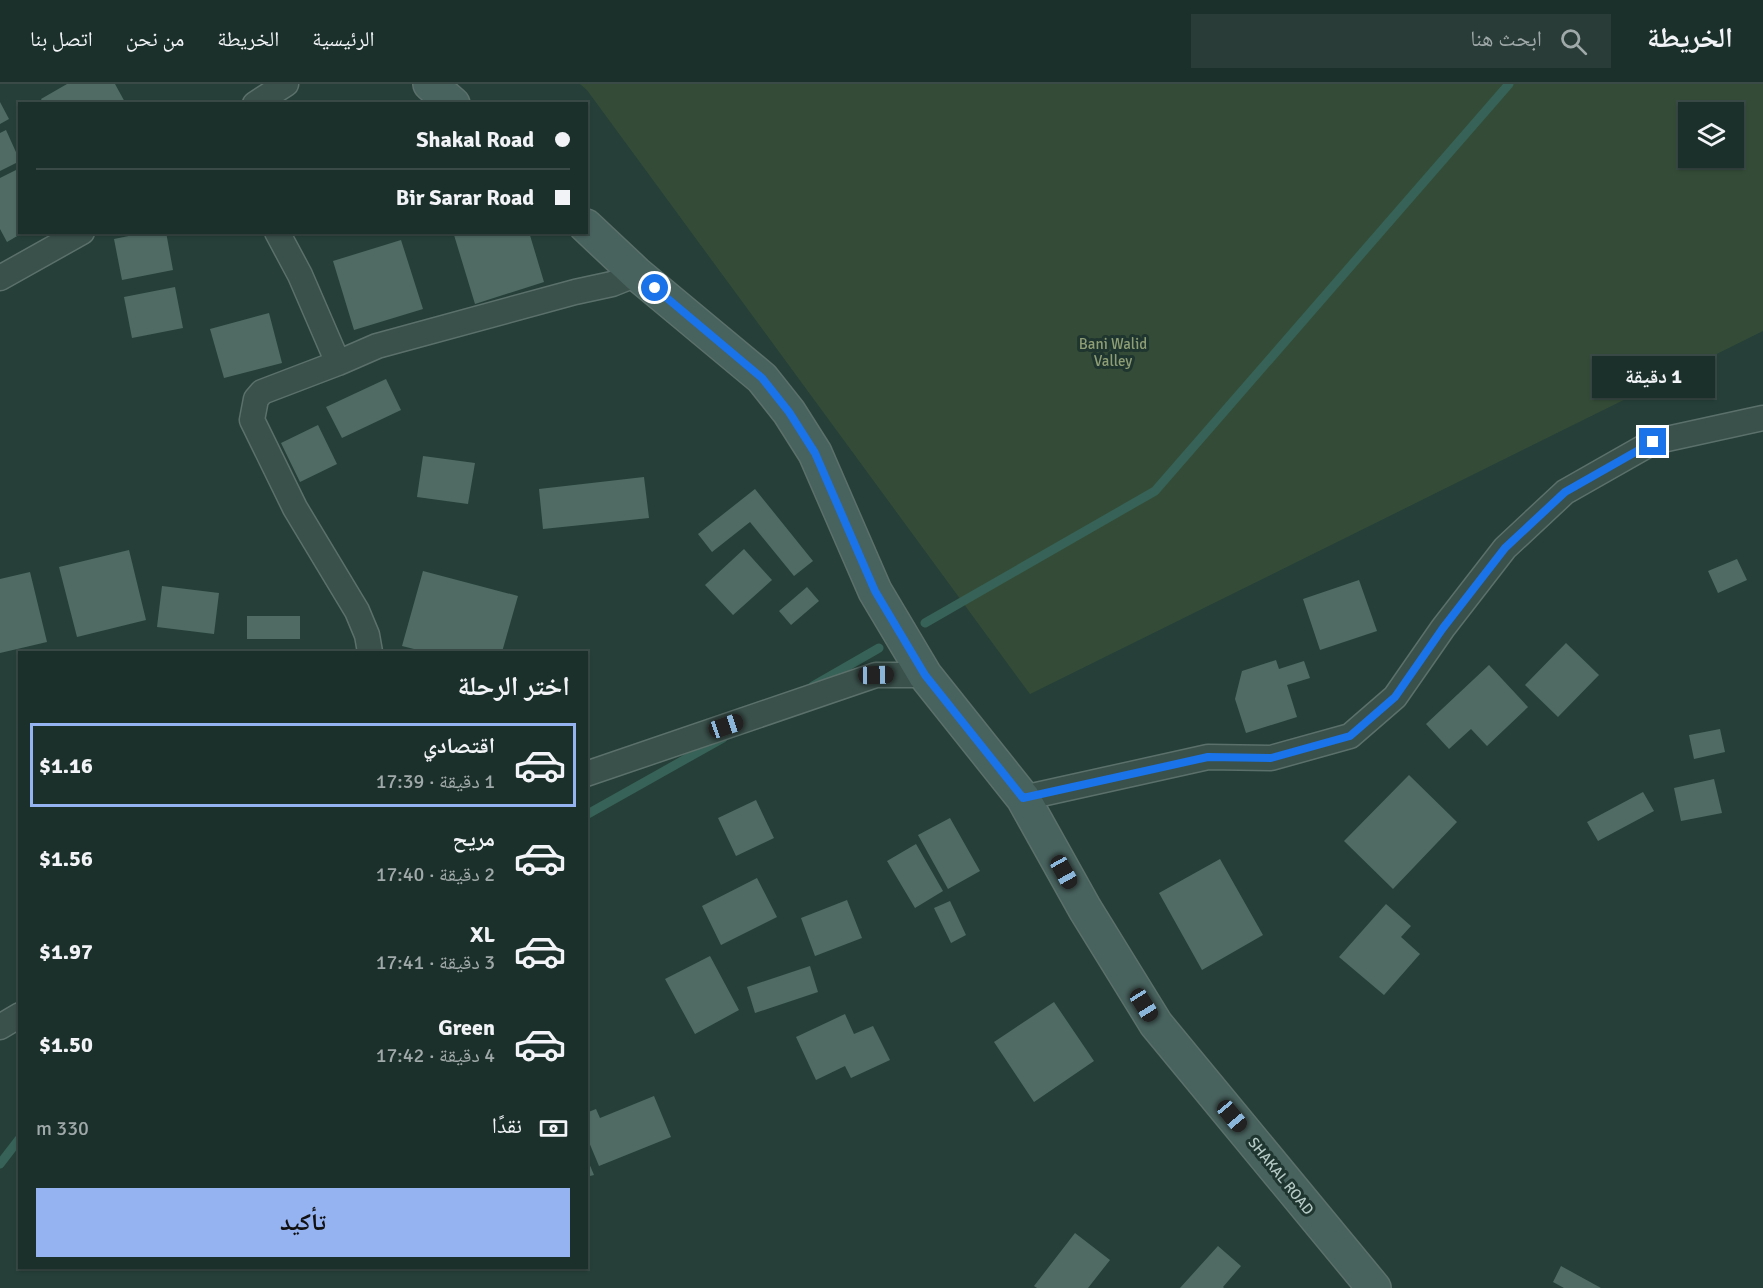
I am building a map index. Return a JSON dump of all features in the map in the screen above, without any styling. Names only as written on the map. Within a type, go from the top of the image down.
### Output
[{"type":"main road","points":[[430,84],[451,102]]},
{"type":"main road","name":"SHAKAL ROAD","points":[[588,228],[637,274],[762,378],[789,412],[815,453],[875,591],[925,675],[1023,798],[1085,909],[1156,1024],[1374,1288]]},
{"type":"street","points":[[258,102],[286,84]]},
{"type":"street","points":[[0,278],[78,234]]},
{"type":"street","points":[[278,234],[300,276],[338,363]]},
{"type":"street","points":[[370,651],[367,635],[357,611],[295,508],[252,420],[256,399],[262,392],[377,346],[612,284],[637,274]]},
{"type":"street","points":[[1023,798],[1208,757],[1271,758],[1350,736],[1395,697],[1443,628],[1505,548],[1565,492],[1653,442],[1763,418]]},
{"type":"street","points":[[588,773],[876,675],[925,675]]},
{"type":"street","points":[[0,1027],[18,1016]]},
{"type":"green space","name":"Bani Walid Valley","points":[[580,84],[1763,84],[1763,331],[1030,694],[587,90]]},
{"type":"building","points":[[67,84],[115,84],[125,102],[43,102],[41,99]]},
{"type":"building","points":[[0,102],[9,119],[0,124]]},
{"type":"building","points":[[6,130],[18,157],[18,162],[0,171],[0,133]]},
{"type":"building","points":[[18,169],[18,234],[21,234],[7,242],[0,229],[0,178]]},
{"type":"building","points":[[138,234],[166,234],[173,270],[122,280],[114,239]]},
{"type":"building","points":[[530,234],[544,282],[475,304],[454,235]]},
{"type":"building","points":[[401,240],[423,309],[354,330],[333,261]]},
{"type":"building","points":[[175,287],[183,328],[132,338],[124,297]]},
{"type":"building","points":[[269,313],[282,363],[224,378],[210,329]]},
{"type":"building","points":[[386,379],[401,410],[342,438],[326,407]]},
{"type":"building","points":[[318,425],[337,464],[300,482],[281,443]]},
{"type":"building","points":[[423,456],[475,463],[468,504],[417,497]]},
{"type":"building","points":[[644,477],[649,518],[543,529],[539,489]]},
{"type":"building","points":[[755,489],[813,561],[794,576],[750,522],[712,552],[698,534]]},
{"type":"building","points":[[744,549],[772,580],[733,615],[705,585]]},
{"type":"building","points":[[129,550],[146,620],[77,637],[59,567]]},
{"type":"building","points":[[1737,559],[1747,580],[1718,593],[1708,571]]},
{"type":"building","points":[[423,571],[518,596],[502,651],[422,651],[402,646]]},
{"type":"building","points":[[30,572],[47,642],[0,653],[0,579]]},
{"type":"building","points":[[1359,580],[1377,631],[1320,650],[1303,599]]},
{"type":"building","points":[[162,586],[219,593],[214,634],[157,627]]},
{"type":"building","points":[[807,587],[819,601],[791,625],[779,611]]},
{"type":"building","points":[[247,616],[300,616],[300,639],[247,639]]},
{"type":"building","points":[[1566,643],[1599,675],[1558,717],[1525,685]]},
{"type":"building","points":[[1276,660],[1279,669],[1304,661],[1310,678],[1287,685],[1297,717],[1246,733],[1235,699],[1242,671]]},
{"type":"building","points":[[1489,665],[1528,707],[1487,746],[1471,729],[1449,749],[1426,724]]},
{"type":"building","points":[[1720,729],[1725,752],[1694,759],[1689,735]]},
{"type":"building","points":[[1409,775],[1457,822],[1393,889],[1344,841]]},
{"type":"building","points":[[1714,779],[1722,813],[1681,821],[1674,788]]},
{"type":"building","points":[[1643,792],[1654,811],[1598,841],[1587,822]]},
{"type":"building","points":[[756,800],[774,838],[736,856],[718,818]]},
{"type":"building","points":[[950,818],[980,871],[948,889],[918,835]]},
{"type":"building","points":[[916,844],[943,891],[915,908],[887,861]]},
{"type":"building","points":[[1220,859],[1263,935],[1202,970],[1159,893]]},
{"type":"building","points":[[757,878],[777,917],[721,945],[702,906]]},
{"type":"building","points":[[847,900],[862,938],[815,956],[801,918]]},
{"type":"building","points":[[950,901],[966,935],[951,943],[934,908]]},
{"type":"building","points":[[1386,904],[1411,926],[1401,937],[1420,954],[1384,995],[1339,957]]},
{"type":"building","points":[[710,956],[739,1010],[695,1034],[665,979]]},
{"type":"building","points":[[810,966],[818,992],[755,1013],[747,987]]},
{"type":"building","points":[[1054,1002],[1094,1061],[1034,1102],[994,1042]]},
{"type":"building","points":[[845,1014],[854,1034],[873,1026],[890,1060],[851,1078],[845,1066],[816,1080],[796,1037]]},
{"type":"building","points":[[654,1096],[671,1137],[599,1166],[588,1140],[588,1112],[596,1109],[600,1118]]},
{"type":"building","points":[[588,1161],[594,1175],[588,1176]]},
{"type":"building","points":[[1075,1233],[1110,1260],[1088,1288],[1037,1288],[1034,1286]]},
{"type":"building","points":[[1218,1246],[1241,1266],[1224,1288],[1180,1288]]},
{"type":"building","points":[[1561,1266],[1601,1288],[1564,1288],[1553,1282]]},
{"type":"waterway","points":[[925,623],[1155,491],[1509,84]]},
{"type":"waterway","points":[[813,686],[879,648]]},
{"type":"waterway","points":[[588,814],[723,738]]},
{"type":"waterway","points":[[0,1164],[18,1141]]},
{"type":"route","points":[[655,288],[762,378],[789,412],[815,453],[875,591],[925,675],[1023,798],[1208,757],[1271,758],[1350,736],[1395,697],[1443,628],[1505,548],[1565,492],[1653,442]]}]
